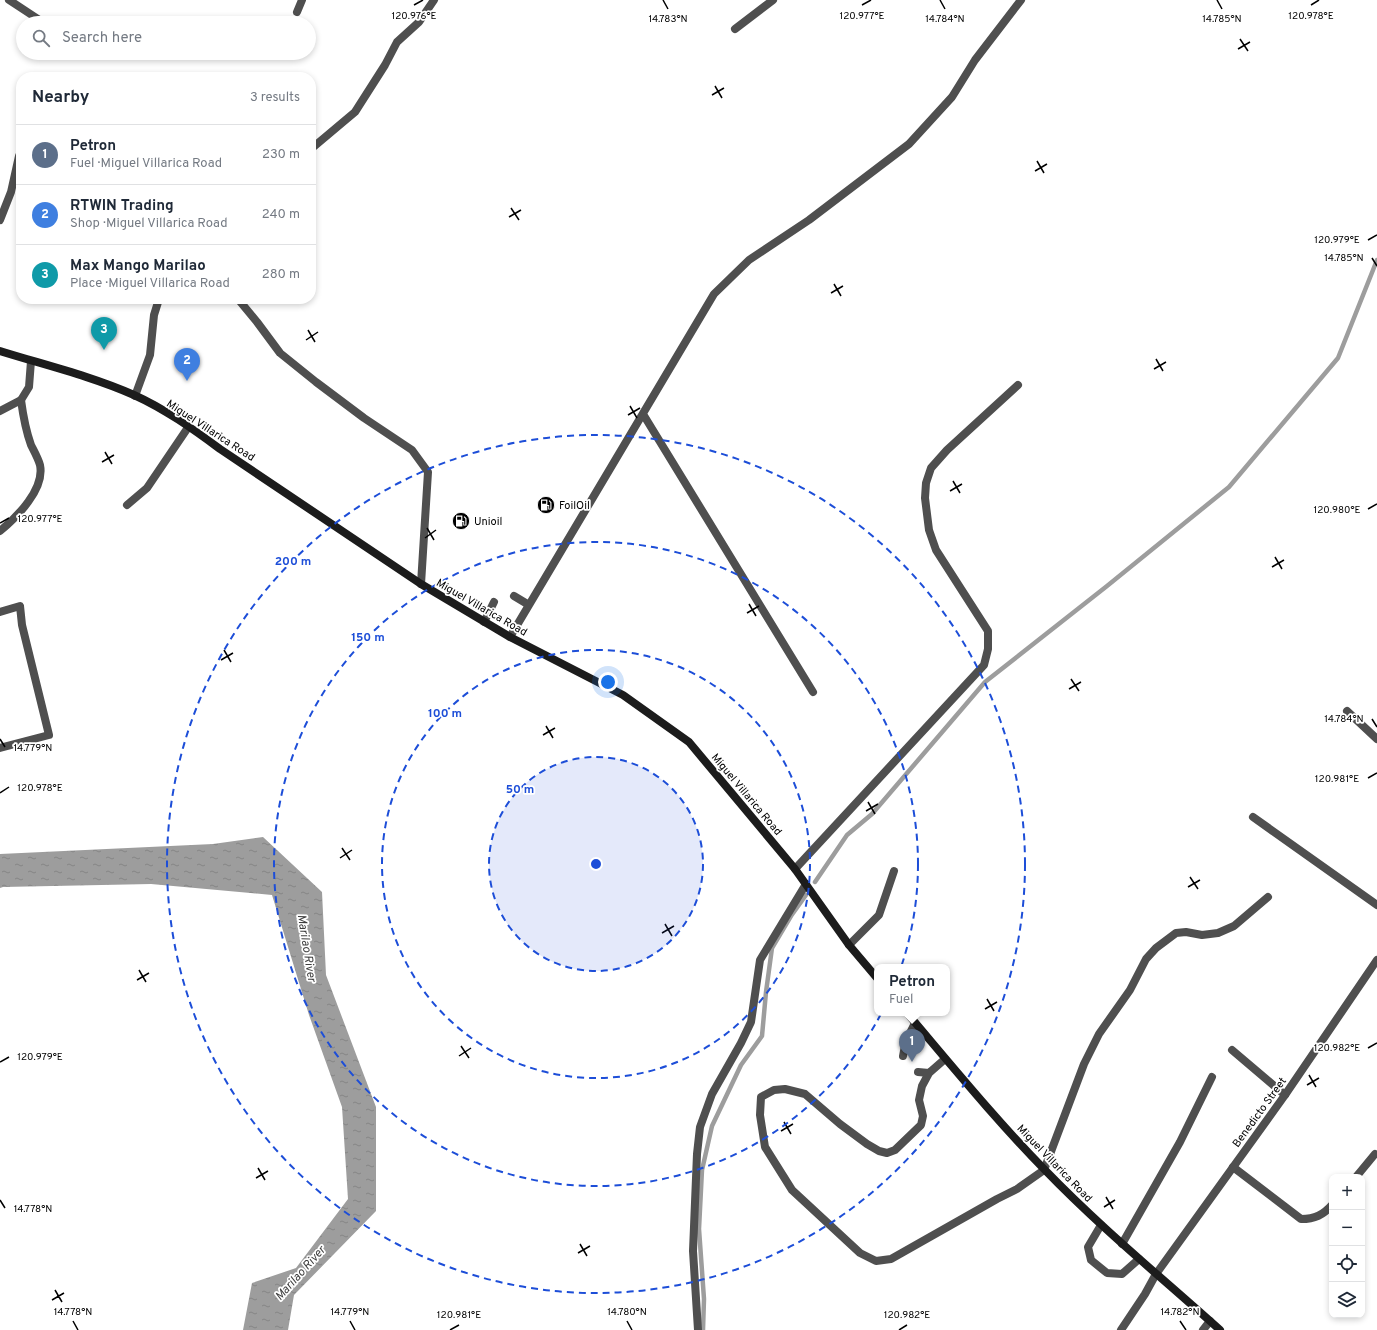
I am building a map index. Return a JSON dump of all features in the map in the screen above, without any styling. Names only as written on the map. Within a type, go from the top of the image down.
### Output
[{"type":"main road","name":"Miguel Villarica Road","points":[[0,351],[86,376],[135,396],[189,426],[220,449],[421,584],[510,637],[623,695],[689,742],[795,869],[849,945],[874,974]]},
{"type":"main road","name":"Miguel Villarica Road","points":[[910,1016],[945,1059],[1044,1170],[1101,1225],[1220,1330]]},
{"type":"street","points":[[9,0],[33,16]]},
{"type":"street","points":[[297,12],[302,0]]},
{"type":"street","points":[[316,145],[355,112],[385,65],[397,42],[419,22],[434,0]]},
{"type":"street","points":[[735,29],[773,0]]},
{"type":"street","points":[[510,637],[714,294],[749,260],[809,220],[908,144],[952,96],[975,60],[1021,0]]},
{"type":"street","points":[[0,220],[11,192],[16,170]]},
{"type":"street","points":[[135,396],[150,355],[154,315],[157,304]]},
{"type":"street","points":[[242,304],[280,353],[358,413],[412,450],[428,472],[421,584]]},
{"type":"street","points":[[0,411],[21,400],[28,387],[31,360]]},
{"type":"street","points":[[795,869],[984,665],[988,648],[988,631],[936,550],[929,530],[925,498],[926,483],[931,468],[947,450],[1018,385]]},
{"type":"street","points":[[0,530],[25,506],[35,491],[39,478],[40,465],[31,444],[21,400]]},
{"type":"street","points":[[643,414],[813,692]]},
{"type":"street","points":[[127,505],[147,488],[189,426]]},
{"type":"street","points":[[514,596],[529,605]]},
{"type":"street","points":[[484,622],[494,602]]},
{"type":"street","points":[[0,612],[20,606],[22,625],[49,735],[1,745]]},
{"type":"street","points":[[1347,711],[1377,739]]},
{"type":"street","points":[[1253,817],[1377,905]]},
{"type":"street","points":[[849,945],[879,915],[894,871]]},
{"type":"street","points":[[698,1330],[693,1251],[697,1154],[700,1127],[712,1094],[741,1043],[751,1022],[760,960],[806,884]]},
{"type":"street","points":[[945,1059],[929,1073],[922,1086],[919,1100],[923,1116],[920,1125],[894,1150],[887,1153],[879,1151],[867,1144],[840,1124],[805,1094],[785,1088],[774,1090],[761,1097],[760,1115],[765,1147],[792,1190],[860,1253],[876,1260],[892,1259],[1017,1189],[1044,1170],[1084,1064],[1100,1034],[1130,990],[1146,959],[1156,948],[1176,933],[1186,932],[1202,935],[1218,933],[1234,926],[1268,897]]},
{"type":"street","name":"Benedicto Street","points":[[1121,1330],[1145,1294],[1156,1274],[1285,1095],[1377,960]]},
{"type":"street","points":[[903,1056],[906,1041],[915,1022]]},
{"type":"street","points":[[1232,1050],[1285,1095]]},
{"type":"street","points":[[918,1072],[929,1073]]},
{"type":"street","points":[[1122,1244],[1180,1142],[1212,1077]]},
{"type":"street","points":[[1359,1174],[1376,1154]]},
{"type":"street","points":[[1233,1167],[1301,1219],[1311,1219],[1319,1216],[1329,1208]]},
{"type":"street","points":[[1101,1225],[1088,1247],[1091,1260],[1107,1273],[1122,1274],[1139,1259]]},
{"type":"street","points":[[1203,1330],[1210,1321]]},
{"type":"water","name":"Marilao River","points":[[263,837],[322,892],[326,975],[376,1107],[376,1211],[294,1295],[288,1330],[243,1330],[252,1283],[296,1268],[348,1199],[342,1107],[309,1015],[272,895],[151,884],[0,888],[0,854],[213,844]]},
{"type":"waterway","points":[[815,882],[847,835],[872,814],[985,682],[1229,487],[1338,358],[1377,260]]},
{"type":"waterway","points":[[703,1330],[704,1299],[699,1229],[702,1170],[712,1126],[741,1065],[762,1036],[772,948],[791,916],[806,895]]},
{"type":"place","name":"Max Mango Marilao","points":[[104,350]]},
{"type":"place","name":"RTWIN Trading","points":[[187,381]]},
{"type":"place","name":"FoilOil","points":[[546,505]]},
{"type":"place","name":"Unioil","points":[[461,521]]},
{"type":"place","name":"Petron","points":[[912,1062]]}]
